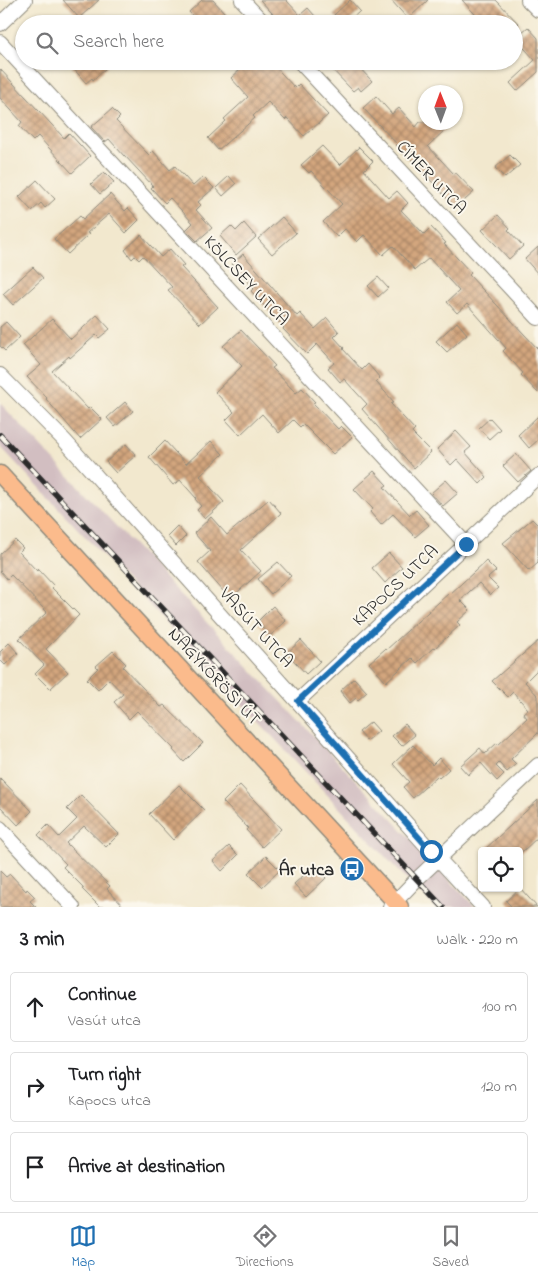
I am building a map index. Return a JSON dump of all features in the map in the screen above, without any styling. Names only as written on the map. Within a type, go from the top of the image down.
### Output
[{"type":"main road","name":"NAGYKŐRÖSI ÚT","points":[[0,474],[395,905]]},
{"type":"street","points":[[0,24],[25,0]]},
{"type":"street","points":[[242,0],[256,15]]},
{"type":"street","points":[[528,0],[538,10]]},
{"type":"street","name":"KÖLCSEY UTCA","points":[[0,42],[15,58]]},
{"type":"street","name":"KÖLCSEY UTCA","points":[[26,70],[466,544]]},
{"type":"street","name":"CÍMER UTCA","points":[[308,70],[538,318]]},
{"type":"street","name":"VASÚT UTCA","points":[[0,375],[65,441],[483,907]]},
{"type":"street","name":"KAPOCS UTCA","points":[[298,701],[538,476]]},
{"type":"street","points":[[395,905],[438,858],[538,765]]},
{"type":"street","points":[[0,828],[73,907]]},
{"type":"shaded area","points":[[0,403],[475,907],[435,907],[394,866],[0,446]]},
{"type":"building","points":[[63,0],[99,0],[82,15],[76,15]]},
{"type":"building","points":[[202,0],[213,0],[227,15],[192,15],[189,12]]},
{"type":"building","points":[[260,0],[286,0],[300,15],[274,15]]},
{"type":"building","points":[[350,0],[360,11],[356,15],[334,15]]},
{"type":"building","points":[[391,0],[428,0],[412,15],[404,15]]},
{"type":"building","points":[[462,0],[496,0],[510,15],[476,15]]},
{"type":"building","points":[[308,8],[314,15],[300,15]]},
{"type":"building","points":[[528,27],[538,38],[538,72],[517,91],[510,83],[535,60],[523,47],[523,31]]},
{"type":"building","points":[[0,69],[64,138],[69,133],[90,156],[72,173],[38,136],[33,141],[19,126],[22,122],[0,98]]},
{"type":"building","points":[[75,70],[104,70],[93,80],[92,78],[86,83]]},
{"type":"building","points":[[240,70],[278,70],[295,88],[299,84],[328,115],[304,136],[268,102],[253,116],[255,118],[218,150],[208,138],[226,121],[224,119],[248,97],[231,78]]},
{"type":"building","points":[[333,70],[362,70],[372,81],[361,91],[358,87],[353,91]]},
{"type":"building","points":[[376,96],[392,114],[399,108],[416,127],[418,124],[418,130],[445,130],[428,146],[474,192],[456,208],[410,158],[408,159],[397,144],[363,108]]},
{"type":"building","points":[[112,109],[120,117],[116,121],[149,155],[153,151],[170,170],[175,166],[193,186],[203,177],[214,188],[198,202],[201,205],[196,210],[212,228],[197,241],[186,230],[193,223],[170,198],[165,203],[151,188],[153,186],[109,139],[105,142],[91,127]]},
{"type":"building","points":[[322,146],[340,165],[359,147],[373,161],[364,170],[389,198],[397,191],[408,203],[401,210],[424,234],[431,227],[446,243],[444,244],[471,273],[469,275],[538,349],[538,393],[521,375],[523,373],[503,351],[506,348],[467,304],[457,313],[447,302],[459,291],[429,258],[415,270],[393,246],[383,255],[364,235],[357,242],[345,229],[337,237],[323,222],[342,204],[311,171],[309,173],[301,165]]},
{"type":"building","points":[[510,155],[520,165],[505,178],[495,168]]},
{"type":"building","points":[[104,172],[114,182],[100,194],[91,184]]},
{"type":"building","points":[[229,176],[236,184],[223,196],[216,188]]},
{"type":"building","points":[[37,180],[55,199],[45,208],[41,203],[32,211],[19,197]]},
{"type":"building","points":[[110,194],[125,211],[128,208],[139,220],[126,233],[109,214],[87,233],[89,234],[68,254],[54,239],[80,216],[83,219]]},
{"type":"building","points":[[498,215],[510,228],[508,230],[523,246],[509,259],[482,230]]},
{"type":"building","points":[[282,217],[296,233],[272,254],[258,239]]},
{"type":"building","points":[[244,223],[256,237],[236,255],[220,236],[231,226],[236,231]]},
{"type":"building","points":[[141,235],[161,257],[170,249],[184,265],[181,267],[218,307],[200,324],[168,290],[172,287],[143,256],[139,260],[135,256],[132,259],[125,250]]},
{"type":"building","points":[[538,247],[538,274],[525,259]]},
{"type":"building","points":[[243,254],[297,316],[300,313],[315,329],[327,318],[339,332],[334,337],[343,349],[362,370],[368,364],[380,378],[376,382],[394,402],[391,404],[415,430],[412,433],[431,452],[414,468],[362,409],[367,404],[344,379],[340,382],[328,368],[334,363],[317,344],[307,354],[251,291],[254,288],[232,264]]},
{"type":"building","points":[[33,267],[43,278],[13,305],[3,294]]},
{"type":"building","points":[[378,277],[388,288],[378,297],[368,286]]},
{"type":"building","points":[[97,315],[110,329],[99,338],[96,335],[52,371],[88,409],[90,407],[102,419],[80,439],[47,398],[27,377],[41,365],[23,345],[52,319],[71,339]]},
{"type":"building","points":[[6,322],[20,337],[5,351],[0,346],[0,327]]},
{"type":"building","points":[[457,322],[467,334],[447,352],[436,341]]},
{"type":"building","points":[[241,330],[275,366],[272,368],[296,393],[302,388],[315,402],[313,403],[338,429],[341,426],[352,437],[333,454],[303,424],[300,427],[293,420],[279,433],[262,414],[240,435],[226,420],[234,412],[215,392],[242,366],[223,346]]},
{"type":"building","points":[[125,402],[133,411],[115,427],[107,418]]},
{"type":"building","points":[[538,416],[538,440],[529,448],[518,435]]},
{"type":"building","points":[[490,418],[500,429],[489,439],[479,428]]},
{"type":"building","points":[[456,431],[471,447],[465,452],[487,477],[480,484],[457,459],[451,465],[437,449]]},
{"type":"building","points":[[165,441],[186,464],[211,441],[223,454],[200,476],[224,502],[205,519],[197,510],[201,506],[196,498],[180,480],[173,485],[149,457]]},
{"type":"building","points":[[126,444],[136,455],[116,473],[106,462]]},
{"type":"building","points":[[516,454],[531,471],[518,482],[503,466]]},
{"type":"building","points":[[374,471],[387,485],[384,487],[410,515],[416,510],[429,525],[415,537],[393,514],[381,525],[370,512],[373,509],[354,489]]},
{"type":"building","points":[[446,480],[458,493],[443,506],[431,493]]},
{"type":"building","points":[[269,499],[281,513],[241,550],[261,571],[230,599],[198,562],[210,551],[194,533],[211,517],[227,535]]},
{"type":"building","points":[[532,519],[538,525],[538,563],[529,571],[503,543]]},
{"type":"building","points":[[177,526],[186,536],[176,546],[167,536]]},
{"type":"building","points":[[15,540],[23,548],[19,552],[37,571],[38,569],[54,586],[52,588],[79,615],[46,649],[68,672],[50,689],[35,674],[44,665],[19,639],[47,612],[11,575],[7,579],[0,571],[0,554]]},
{"type":"building","points":[[389,553],[402,567],[385,583],[372,568]]},
{"type":"building","points":[[486,561],[496,571],[488,578],[498,588],[490,595],[479,583],[460,600],[470,610],[457,622],[460,625],[417,663],[412,658],[386,682],[369,663]]},
{"type":"building","points":[[278,562],[291,576],[271,594],[258,579]]},
{"type":"building","points":[[273,606],[286,621],[270,636],[257,622]]},
{"type":"building","points":[[301,640],[320,661],[306,674],[287,653]]},
{"type":"building","points":[[538,641],[538,669],[525,682],[538,696],[538,733],[511,759],[516,764],[507,772],[499,763],[496,766],[504,774],[497,781],[481,763],[468,775],[460,766],[480,748],[485,754],[497,743],[498,745],[527,718],[523,713],[528,709],[513,692],[508,697],[492,681]]},
{"type":"building","points":[[9,643],[18,653],[5,665],[0,660],[0,652]]},
{"type":"building","points":[[113,651],[126,664],[123,667],[161,707],[164,705],[203,743],[184,762],[137,711],[129,719],[114,702],[123,694],[109,679],[98,690],[87,679],[98,668],[96,666]]},
{"type":"building","points":[[354,678],[367,692],[358,700],[356,698],[350,703],[340,691]]},
{"type":"building","points":[[371,722],[379,731],[367,741],[359,732]]},
{"type":"building","points":[[405,724],[415,735],[402,746],[392,736]]},
{"type":"building","points":[[413,745],[432,765],[439,758],[449,769],[439,778],[437,776],[413,798],[403,787],[409,782],[393,764]]},
{"type":"building","points":[[0,778],[32,811],[18,825],[0,806]]},
{"type":"building","points":[[179,785],[204,810],[173,840],[149,814]]},
{"type":"building","points":[[240,785],[281,829],[262,847],[246,830],[248,828],[223,802]]},
{"type":"building","points":[[81,795],[119,834],[106,847],[84,826],[66,843],[110,886],[107,889],[124,907],[100,907],[63,867],[66,864],[38,835],[48,825],[59,837],[77,819],[67,809]]},
{"type":"building","points":[[538,800],[538,837],[523,851],[523,847],[487,847]]},
{"type":"building","points":[[229,846],[238,855],[222,871],[213,861]]},
{"type":"building","points":[[266,856],[280,870],[262,887],[248,873]]},
{"type":"building","points":[[314,866],[326,878],[306,897],[294,884]]},
{"type":"building","points":[[0,871],[6,877],[10,874],[26,891],[27,889],[35,897],[30,901],[36,907],[0,907]]},
{"type":"building","points":[[523,891],[537,907],[512,907],[506,901],[516,892]]},
{"type":"railway","points":[[0,435],[443,907]]},
{"type":"place","name":"Ár utca","points":[[352,869]]},
{"type":"route","points":[[431,851],[298,701],[466,544]]}]
